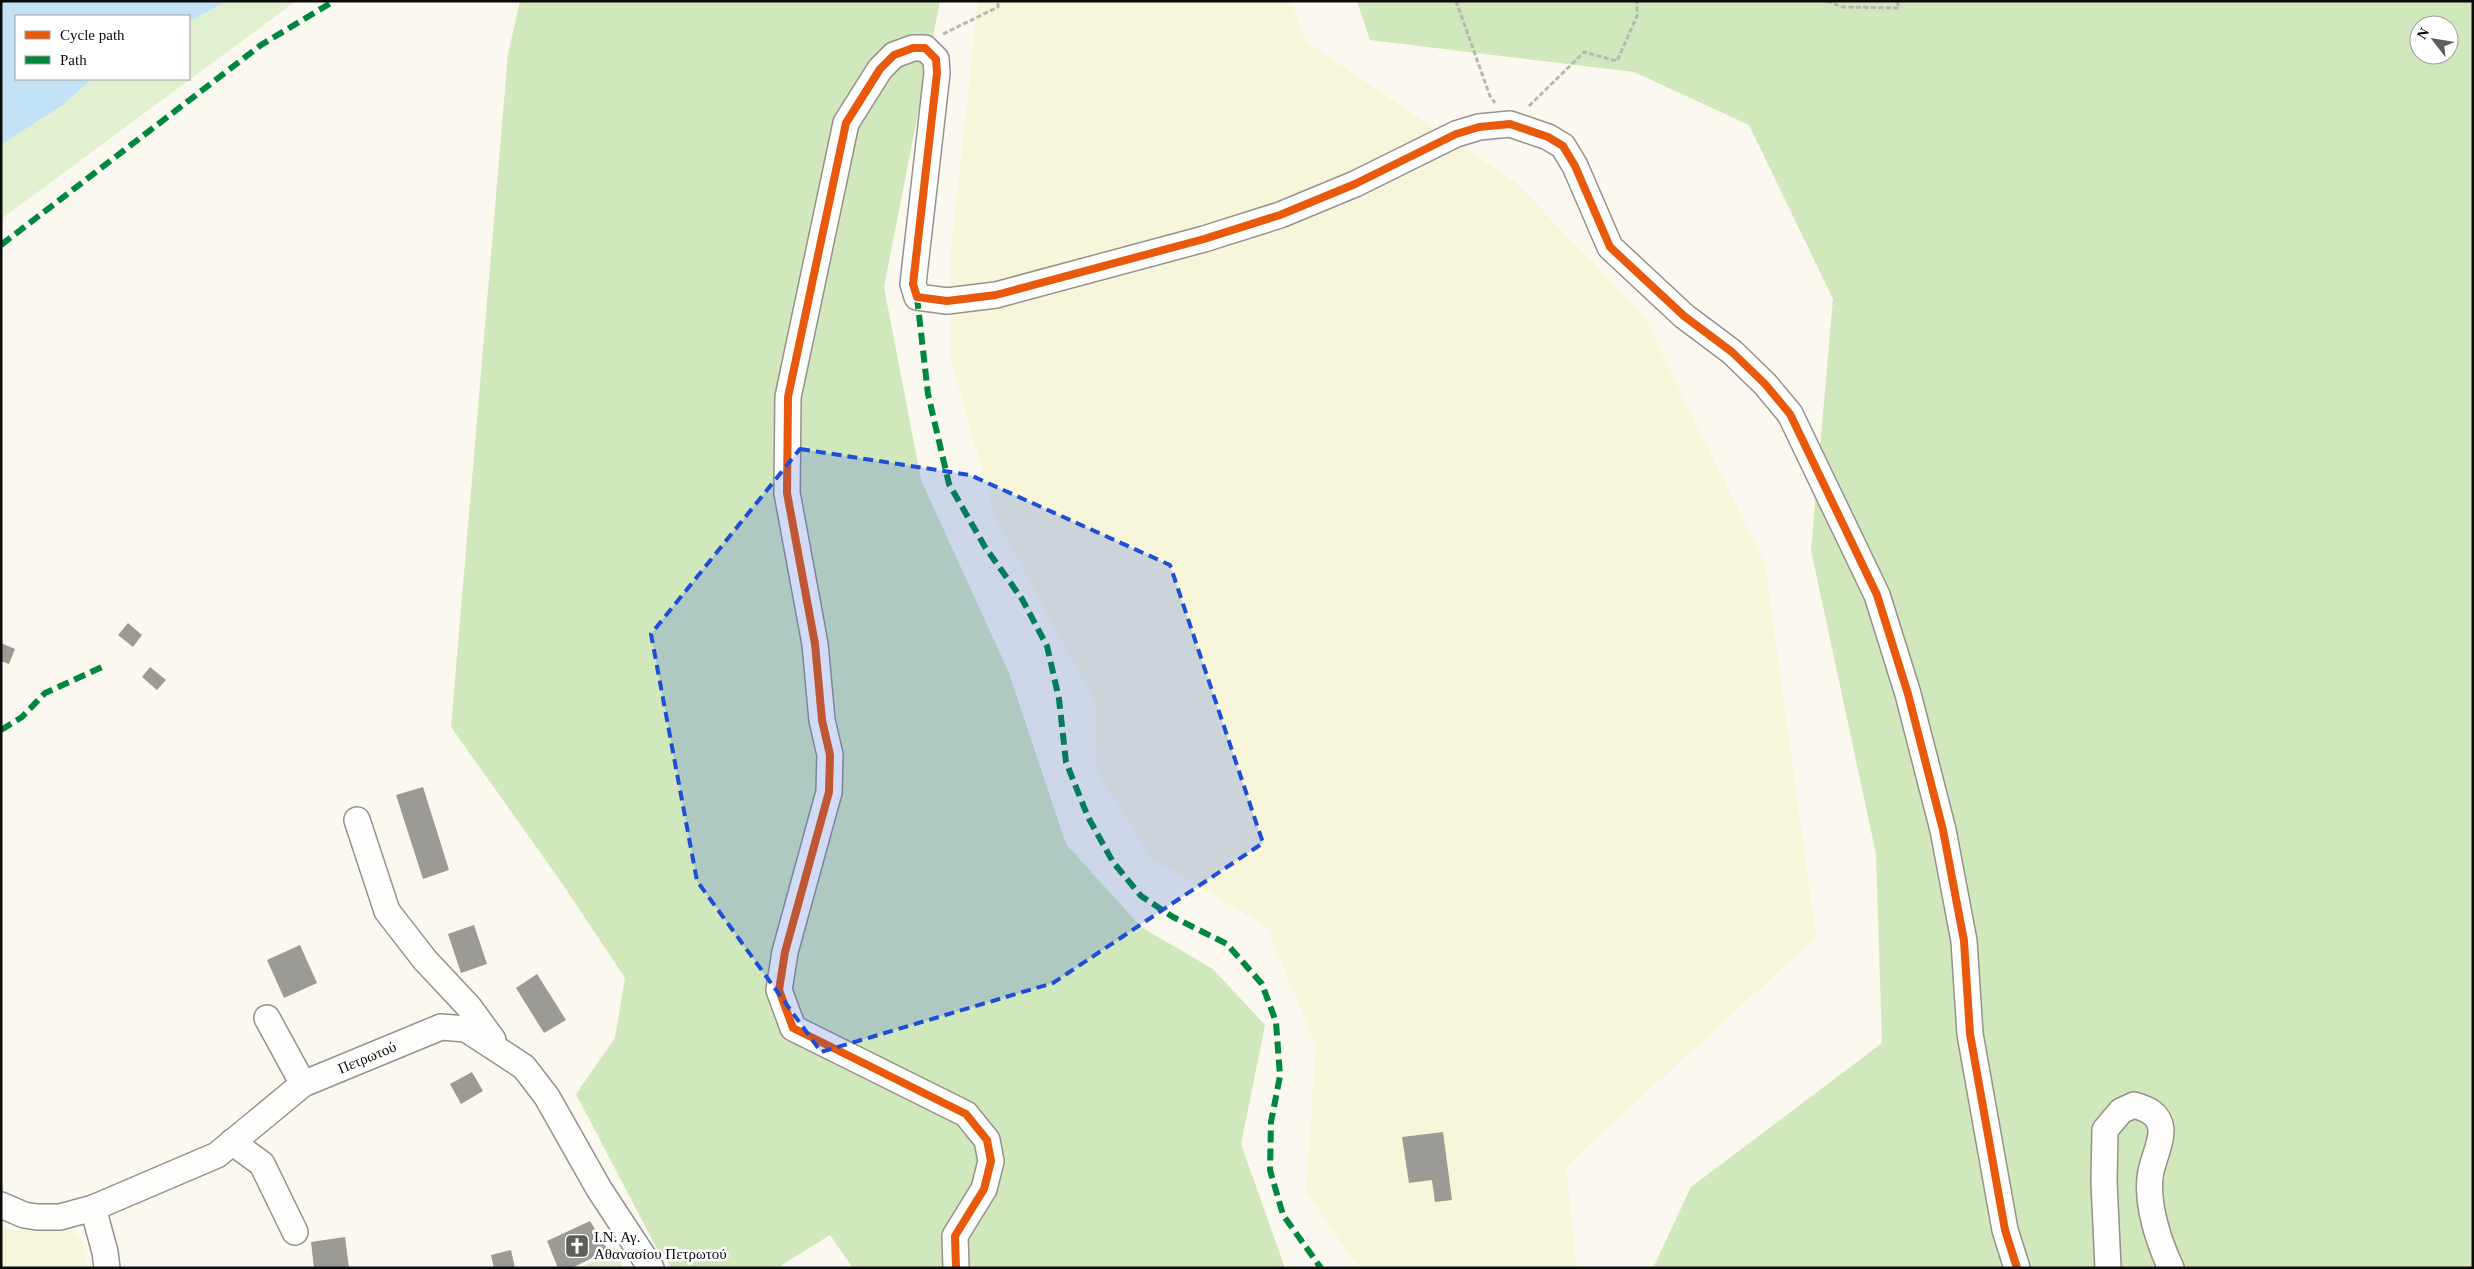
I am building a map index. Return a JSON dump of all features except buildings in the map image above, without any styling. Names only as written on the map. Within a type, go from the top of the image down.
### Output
[{"type":"street","points":[[956,1268],[955,1236],[984,1189],[991,1161],[987,1140],[966,1114],[793,1028],[779,990],[785,952],[829,792],[830,756],[822,720],[815,644],[787,493],[788,397],[846,123],[880,69],[894,55],[913,48],[925,48],[936,58],[938,73],[913,284],[917,297],[934,301],[996,295],[1204,239],[1280,214],[1347,187],[1456,134],[1479,127],[1510,124],[1548,137],[1563,146],[1575,166],[1610,247],[1684,316],[1732,352],[1765,384],[1790,414],[1878,595],[1908,694],[1943,830],[1964,941],[1970,1034],[2005,1230],[2017,1268]]},
{"type":"street","points":[[357,820],[387,911],[425,960],[469,1007],[502,1052]]},
{"type":"street","points":[[267,1018],[303,1084]]},
{"type":"street","name":"Πετρωτού","points":[[1,1205],[24,1215],[37,1217],[60,1217],[93,1208],[217,1155],[303,1084],[441,1027],[466,1029],[524,1067],[547,1098],[599,1189],[651,1268]]},
{"type":"street","points":[[2108,1268],[2104,1182],[2106,1130],[2120,1111],[2134,1105],[2150,1110],[2158,1119],[2161,1130],[2149,1178],[2154,1221],[2171,1268]]},
{"type":"street","points":[[232,1142],[262,1164],[295,1232]]},
{"type":"street","points":[[93,1208],[106,1252],[107,1268]]},
{"type":"path","points":[[913,48],[998,8],[998,1]]},
{"type":"path","points":[[1456,1],[1490,96],[1510,124],[1584,52],[1617,61],[1637,16],[1637,1]]},
{"type":"path","points":[[1827,1],[1842,7],[1899,8],[1896,1]]},
{"type":"highlighted area","points":[[800,449],[970,475],[1170,565],[1263,843],[1053,983],[821,1052],[697,881],[651,634]]},
{"type":"green space","points":[[227,1],[296,1],[190,79],[190,21]]},
{"type":"green space","points":[[520,1],[940,1],[884,287],[921,480],[1009,673],[1066,844],[1141,927],[1213,969],[1265,1025],[1241,1144],[1285,1268],[853,1268],[830,1235],[777,1268],[672,1268],[656,1247],[576,1094],[615,1038],[625,978],[559,879],[451,727],[508,54]]},
{"type":"green space","points":[[978,1],[1291,1],[1306,42],[1516,183],[1643,315],[1765,564],[1816,937],[1566,1166],[1576,1268],[1359,1268],[1306,1192],[1316,1046],[1267,927],[1150,857],[1097,771],[1095,703],[996,519],[951,359],[951,250]]},
{"type":"green space","points":[[1357,1],[2473,1],[2473,1268],[1653,1268],[1691,1187],[1882,1043],[1876,854],[1811,550],[1833,299],[1749,125],[1634,72],[1370,40]]},
{"type":"green space","points":[[91,80],[189,80],[1,219],[1,145],[63,105]]},
{"type":"green space","points":[[53,1225],[71,1231],[83,1240],[86,1268],[1,1268],[1,1226],[17,1231]]},
{"type":"green space","points":[[615,1247],[623,1268],[580,1268]]},
{"type":"water","points":[[1,1],[227,1],[190,21],[190,15],[15,15],[15,80],[91,80],[63,105],[1,145]]},
{"type":"marked path","points":[[1,245],[261,45],[334,1]]},
{"type":"marked path","points":[[917,297],[928,394],[949,484],[985,547],[1022,599],[1047,646],[1059,699],[1066,762],[1088,817],[1113,862],[1141,896],[1173,917],[1227,944],[1262,984],[1276,1022],[1280,1076],[1271,1122],[1270,1170],[1283,1215],[1321,1268]]},
{"type":"marked path","points":[[1,730],[22,717],[45,693],[102,667]]},
{"type":"cycle path","points":[[956,1268],[955,1236],[984,1189],[991,1161],[987,1140],[966,1114],[793,1028],[779,990],[785,952],[829,792],[830,755],[822,720],[815,644],[787,493],[788,397],[846,123],[880,69],[894,55],[913,48],[925,48],[936,59],[937,73],[913,284],[917,297],[947,301],[996,295],[1204,239],[1280,215],[1355,184],[1456,134],[1479,127],[1510,124],[1548,137],[1563,146],[1575,166],[1610,247],[1684,316],[1732,352],[1765,384],[1790,414],[1877,595],[1908,694],[1943,830],[1964,941],[1970,1034],[2005,1230],[2017,1268]]},
{"type":"place","name":"Ι.Ν. Αγ. Αθανασίου Πετρωτού","points":[[577,1246]]}]
